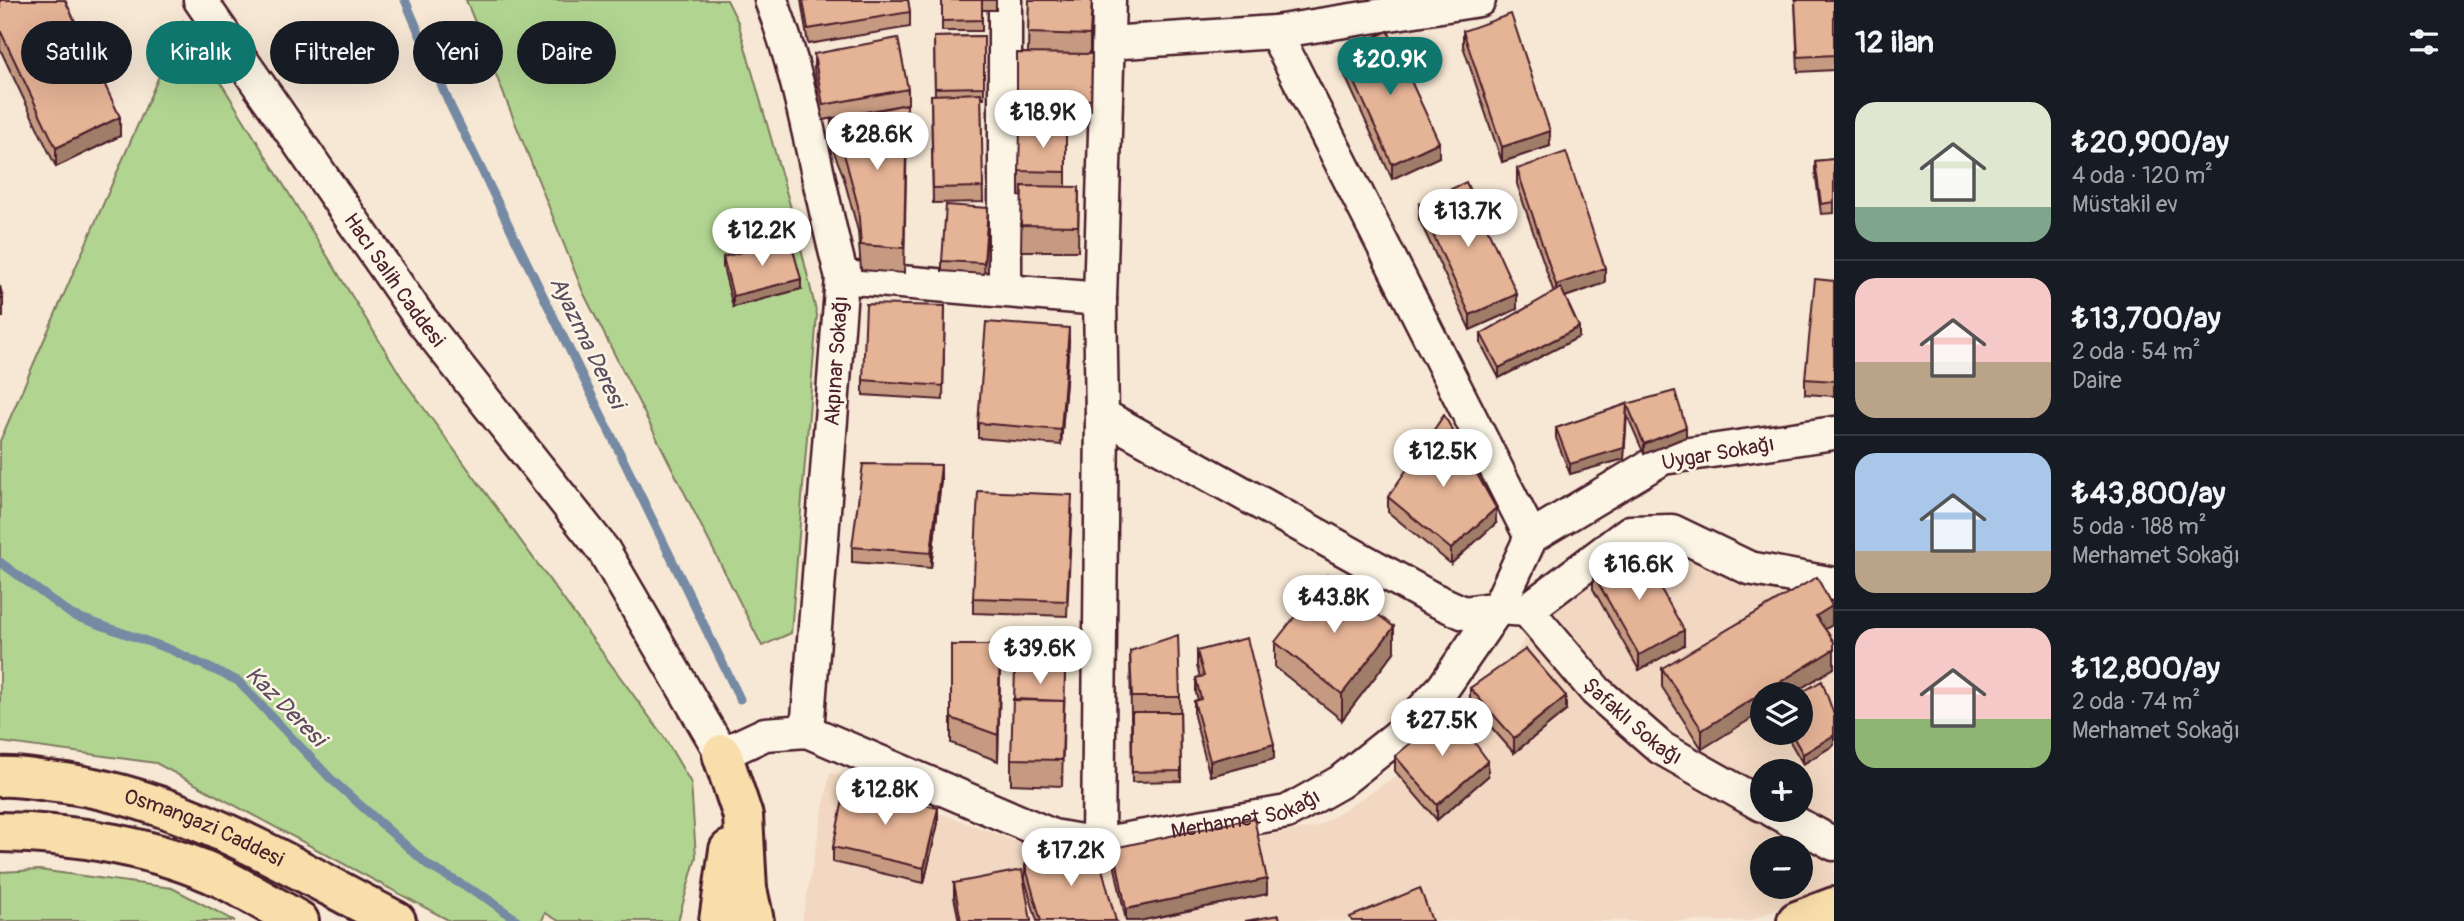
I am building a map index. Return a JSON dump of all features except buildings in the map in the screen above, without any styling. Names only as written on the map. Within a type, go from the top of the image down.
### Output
[{"type":"main road","points":[[718,912],[732,830],[722,754]]},
{"type":"main road","points":[[722,754],[743,816],[747,889],[754,921]]},
{"type":"main road","name":"Osmangazi Caddesi","points":[[0,777],[76,783],[149,800],[229,835],[396,921]]},
{"type":"main road","name":"Osmangazi Caddesi","points":[[0,832],[73,838],[157,855],[222,878],[299,921]]},
{"type":"main road","points":[[1797,921],[1834,906]]},
{"type":"street","name":"Hacı Salih Caddesi","points":[[200,0],[420,318],[604,551],[722,754]]},
{"type":"street","name":"Akpınar Sokağı","points":[[771,0],[786,38],[825,214],[842,277],[807,731]]},
{"type":"street","points":[[1005,0],[1005,290]]},
{"type":"street","points":[[1098,844],[1102,415],[1100,299],[1109,0]]},
{"type":"street","points":[[1108,43],[1275,32],[1479,0]]},
{"type":"street","points":[[1275,32],[1531,537],[1512,609]]},
{"type":"street","points":[[842,277],[1100,299]]},
{"type":"street","points":[[1102,415],[1431,598],[1464,613],[1512,609],[1630,532],[1672,531],[1749,568],[1834,584]]},
{"type":"street","name":"Uygar Sokağı","points":[[1531,537],[1662,458],[1834,433]]},
{"type":"street","name":"Merhamet Sokağı","points":[[807,731],[1053,836],[1078,843],[1098,844],[1287,812],[1340,782],[1399,735],[1512,609]]},
{"type":"street","name":"Şafaklı Sokağı","points":[[1512,609],[1596,691],[1661,748],[1750,798]]},
{"type":"street","points":[[722,754],[765,734],[807,731]]},
{"type":"street","points":[[1794,822],[1834,844]]},
{"type":"shaded area","points":[[1680,517],[1777,577],[1834,589],[1834,883],[1813,892],[1813,836],[1750,836],[1750,899],[1798,899],[1749,921],[802,921],[830,772],[1082,866],[1316,827],[1433,753],[1513,659],[1558,582]]},
{"type":"green space","points":[[466,0],[727,0],[738,22],[794,219],[817,315],[791,633],[762,646],[583,292],[500,84],[503,84],[503,21],[474,21]]},
{"type":"green space","points":[[156,84],[222,84],[404,381],[664,737],[691,783],[696,857],[678,921],[559,921],[545,913],[542,921],[450,921],[156,763],[0,742],[0,441]]},
{"type":"green space","points":[[39,870],[172,888],[235,921],[0,921],[0,872]]},
{"type":"waterway","name":"Ayazma Deresi","points":[[405,0],[450,105],[740,699]]},
{"type":"waterway","name":"Kaz Deresi","points":[[0,562],[72,615],[169,649],[238,681],[331,779],[429,866],[486,898],[518,921]]}]
